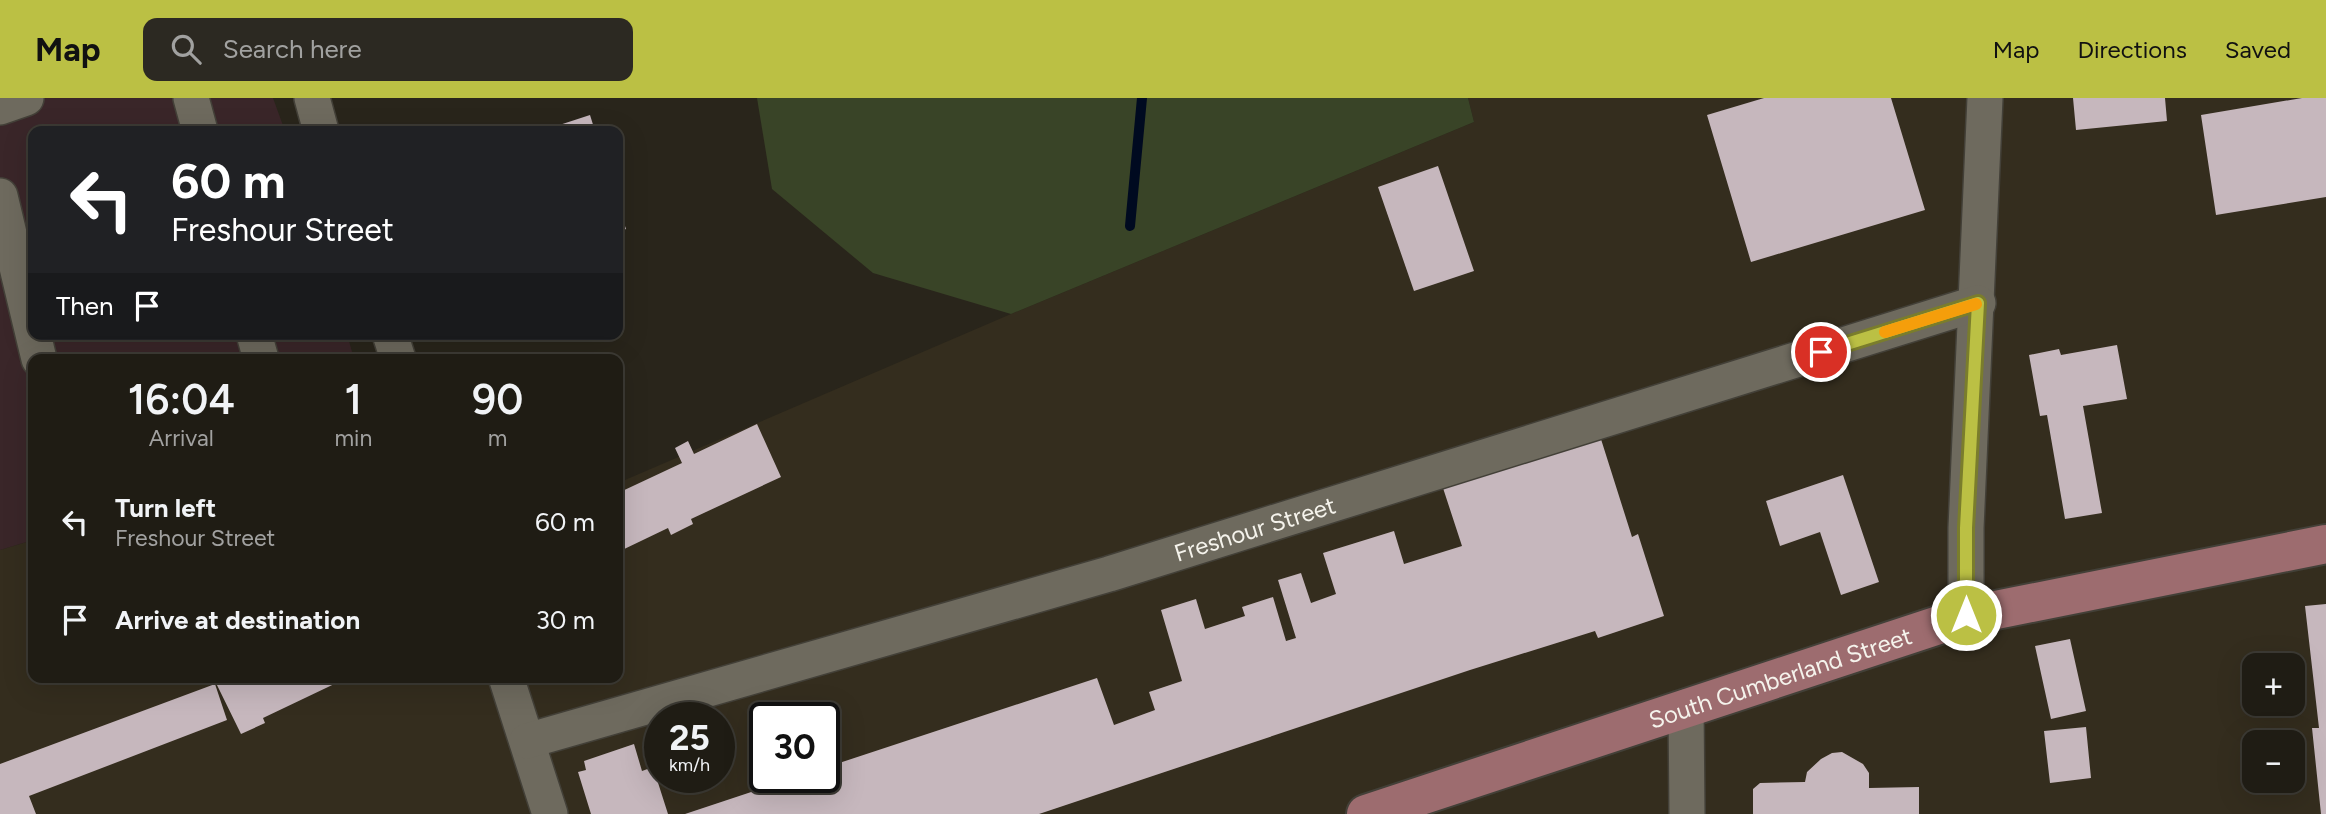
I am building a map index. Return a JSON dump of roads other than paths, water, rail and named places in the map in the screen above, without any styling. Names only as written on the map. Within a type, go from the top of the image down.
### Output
[{"type":"main road","name":"South Cumberland Street","points":[[1366,814],[1966,615],[2326,544]]},
{"type":"street","points":[[0,107],[26,98]]},
{"type":"street","points":[[191,98],[199,126]]},
{"type":"street","points":[[312,98],[320,126]]},
{"type":"street","points":[[1966,615],[1966,528],[1985,98]]},
{"type":"street","points":[[0,196],[28,313]]},
{"type":"street","name":"Freshour Street","points":[[527,741],[1109,574],[1978,303]]},
{"type":"street","points":[[508,683],[550,814]]},
{"type":"street","points":[[1686,707],[1687,814]]},
{"type":"waterway","points":[[1130,226],[1142,98]]}]
